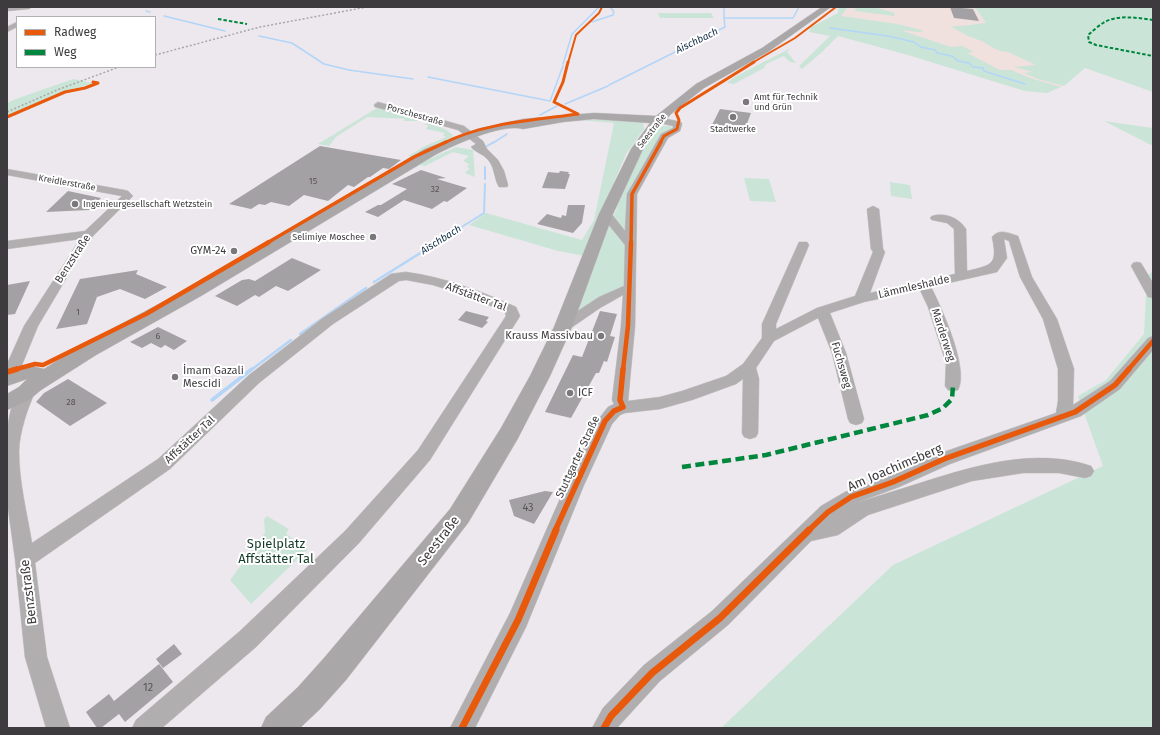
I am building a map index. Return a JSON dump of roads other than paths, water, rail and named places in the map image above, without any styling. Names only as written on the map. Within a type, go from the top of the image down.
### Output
[{"type":"main road","name":"Seestraße","points":[[277,728],[335,670],[459,516],[509,434],[563,327],[606,214],[652,119],[700,86],[765,50],[826,7]]},
{"type":"main road","points":[[7,402],[23,379],[89,350],[190,295],[390,175],[440,150],[469,138],[536,122],[603,116],[652,119]]},
{"type":"street","points":[[7,8],[29,7]]},
{"type":"street","points":[[7,30],[16,25]]},
{"type":"street","name":"Porschestraße","points":[[378,105],[451,126],[469,138],[478,149],[483,150],[491,157],[498,166],[503,185]]},
{"type":"street","points":[[623,407],[620,400],[628,326],[632,194],[664,136],[677,129],[678,124],[652,119]]},
{"type":"street","name":"Kreidlerstraße","points":[[7,172],[127,194]]},
{"type":"street","name":"Benzstraße","points":[[58,728],[36,657],[25,559],[9,444],[19,408],[28,333],[31,326],[89,234],[128,196],[127,194]]},
{"type":"street","points":[[861,299],[879,252],[877,248],[873,209]]},
{"type":"street","points":[[606,214],[631,245]]},
{"type":"street","points":[[936,218],[953,220],[960,229],[961,276]]},
{"type":"street","points":[[7,245],[89,234]]},
{"type":"street","name":"Lämmleshalde","points":[[623,407],[660,403],[686,396],[730,380],[748,368],[769,338],[822,311],[861,299],[993,269],[999,264],[1002,255],[998,237],[1004,235],[1014,239],[1026,277],[1050,319],[1066,369],[1066,401],[1063,417]]},
{"type":"street","points":[[769,338],[769,324],[803,245]]},
{"type":"street","points":[[1137,266],[1153,294]]},
{"type":"street","name":"Affstätter Tal","points":[[25,559],[164,464],[254,379],[328,321],[396,277],[403,275],[431,281],[478,296],[511,310],[513,316],[424,455],[331,559],[248,639],[144,728]]},
{"type":"street","name":"Marderweg","points":[[924,285],[935,307],[953,363],[953,386]]},
{"type":"street","points":[[563,327],[602,302],[630,288]]},
{"type":"street","name":"Fuchsweg","points":[[822,311],[839,353],[856,419]]},
{"type":"street","name":"Am Joachimsberg","points":[[604,728],[611,716],[652,673],[720,618],[828,512],[851,497],[893,482],[961,453],[1075,412],[1115,385],[1153,341]]},
{"type":"street","points":[[748,368],[752,379],[750,432]]},
{"type":"street","name":"Stuttgarter Straße","points":[[462,728],[518,620],[574,485],[605,420],[614,411],[623,407]]},
{"type":"street","points":[[806,534],[831,529],[862,509],[972,474],[1023,466],[1059,466],[1086,470]]},
{"type":"waterway","points":[[563,64],[572,34],[599,7]]},
{"type":"waterway","points":[[592,22],[613,15],[614,12],[611,8],[612,7]]},
{"type":"waterway","points":[[724,7],[724,18]]},
{"type":"waterway","name":"Aischbach","points":[[724,18],[793,18],[799,7]]},
{"type":"waterway","points":[[146,11],[150,12]]},
{"type":"waterway","points":[[164,16],[225,31]]},
{"type":"waterway","name":"Aischbach","points":[[609,85],[725,27],[724,18]]},
{"type":"waterway","points":[[830,28],[888,36],[914,42],[921,47],[935,50],[937,53],[952,56],[958,61],[969,63],[973,67],[983,68],[984,71],[1025,84]]},
{"type":"waterway","points":[[259,36],[292,43],[324,64],[349,70],[413,79]]},
{"type":"waterway","points":[[428,77],[550,101],[563,66]]},
{"type":"waterway","name":"Aischbach","points":[[565,104],[608,86]]},
{"type":"waterway","name":"Aischbach","points":[[540,115],[557,106]]},
{"type":"waterway","name":"Aischbach","points":[[493,143],[507,134]]},
{"type":"waterway","name":"Aischbach","points":[[487,146],[494,142]]},
{"type":"waterway","name":"Aischbach","points":[[485,167],[485,179]]},
{"type":"waterway","name":"Aischbach","points":[[436,243],[484,213],[485,184]]},
{"type":"waterway","name":"Aischbach","points":[[374,282],[438,242]]},
{"type":"waterway","name":"Aischbach","points":[[300,334],[366,288]]},
{"type":"waterway","name":"Aischbach","points":[[251,370],[291,340]]},
{"type":"waterway","name":"Aischbach","points":[[212,400],[252,369]]},
{"type":"railway","points":[[156,55],[260,27],[367,7]]},
{"type":"railway","points":[[7,112],[57,90],[116,68]]},
{"type":"place","name":"Amt für Technik und Grün","points":[[746,102]]},
{"type":"place","name":"Stadtwerke","points":[[733,117]]},
{"type":"place","name":"Ingenieurgesellschaft Wetzstein","points":[[75,204]]},
{"type":"place","name":"Selimiye Moschee","points":[[373,237]]},
{"type":"place","name":"GYM-24","points":[[234,251]]},
{"type":"place","name":"Krauss Massivbau","points":[[601,336]]},
{"type":"place","name":"İmam Gazali Mescidi","points":[[175,377]]},
{"type":"place","name":"ICF","points":[[570,393]]},
{"type":"park label","name":"Spielplatz Affstätter Tal","points":[[276,552]]}]
